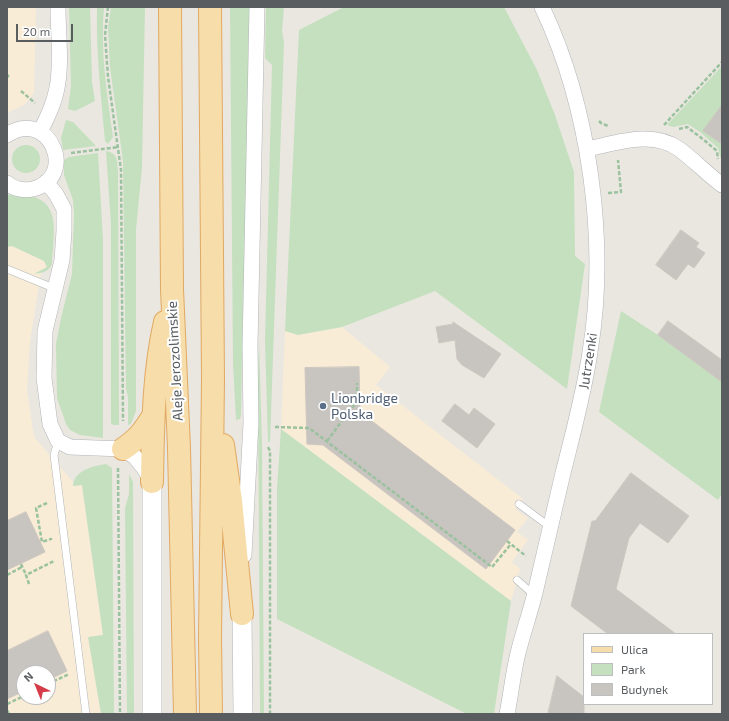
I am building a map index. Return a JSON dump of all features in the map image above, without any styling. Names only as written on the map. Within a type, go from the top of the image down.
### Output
[{"type":"main road","name":"Aleje Jerozolimskie","points":[[170,7],[172,289],[179,448],[185,714]]},
{"type":"main road","points":[[210,7],[213,379],[210,623],[211,714]]},
{"type":"main road","points":[[152,482],[153,416],[160,346],[172,289]]},
{"type":"main road","points":[[213,379],[231,501],[242,614]]},
{"type":"main road","points":[[120,455],[144,431],[153,416]]},
{"type":"street","points":[[40,132],[52,109],[57,88],[59,64],[58,7]]},
{"type":"street","points":[[243,714],[242,614],[251,423],[250,346],[257,7]]},
{"type":"street","name":"Jutrzenki","points":[[507,714],[518,654],[580,408],[591,352],[597,274],[595,227],[587,149],[567,72],[542,7]]},
{"type":"street","points":[[7,135],[13,131],[22,129],[31,129],[40,132],[48,138],[54,146],[56,156],[56,166],[52,175],[38,188],[29,190],[19,189],[7,183]]},
{"type":"street","points":[[587,149],[639,139],[658,140],[678,148],[722,185]]},
{"type":"street","points":[[46,182],[56,194],[64,209],[62,260],[45,331],[44,378],[50,424],[58,441],[70,447],[135,458],[144,467],[152,482],[152,714]]},
{"type":"lane","points":[[7,269],[56,289]]},
{"type":"lane","points":[[58,441],[54,455],[86,714]]},
{"type":"lane","points":[[519,504],[550,527]]},
{"type":"lane","points":[[517,580],[534,595]]},
{"type":"path","points":[[108,7],[105,35],[108,77],[121,170],[123,421],[120,426]]},
{"type":"path","points":[[662,127],[722,62]]},
{"type":"path","points":[[21,91],[35,104]]},
{"type":"path","points":[[56,156],[118,147]]},
{"type":"path","points":[[618,159],[624,158]]},
{"type":"path","points":[[327,442],[357,401],[356,383]]},
{"type":"path","points":[[275,427],[309,428],[492,567],[511,544]]},
{"type":"path","points":[[270,451],[270,714]]},
{"type":"path","points":[[120,455],[120,714]]},
{"type":"path","points":[[46,498],[47,503],[36,508],[42,542],[51,539],[52,546]]},
{"type":"path","points":[[507,541],[528,558]]},
{"type":"path","points":[[26,575],[54,562],[53,554]]},
{"type":"path","points":[[21,564],[29,584]]},
{"type":"path","points":[[7,575],[22,568]]},
{"type":"path","points":[[56,680],[72,672]]},
{"type":"path","points":[[7,710],[9,714]]},
{"type":"shaded area","points":[[7,7],[36,7],[34,93],[24,105],[9,112],[7,116]]},
{"type":"shaded area","points":[[12,246],[44,261],[47,267],[34,274],[41,273],[30,341],[27,391],[34,437],[73,482],[73,486],[82,485],[103,635],[89,638],[101,714],[7,714],[7,247]]},
{"type":"shaded area","points":[[342,327],[390,367],[376,385],[523,499],[515,509],[528,518],[517,532],[528,540],[512,562],[520,569],[511,601],[281,429],[285,331],[298,335]]},
{"type":"green space","points":[[69,7],[90,7],[92,82],[95,101],[75,111],[68,109],[71,86]]},
{"type":"green space","points":[[97,7],[104,7],[103,40],[106,89],[113,137],[108,144],[105,141],[100,91],[97,41]]},
{"type":"green space","points":[[111,7],[145,7],[142,167],[136,230],[136,411],[131,424],[128,425],[128,397],[126,389],[123,161],[110,67],[108,28]]},
{"type":"green space","points":[[230,7],[249,7],[241,415],[240,419],[236,420],[233,363]]},
{"type":"green space","points":[[266,7],[284,7],[282,31],[284,43],[270,442],[268,442],[265,341],[272,65],[265,58]]},
{"type":"green space","points":[[344,7],[504,7],[537,70],[555,115],[574,172],[575,256],[585,264],[567,389],[435,291],[342,327],[298,335],[285,331],[299,30]]},
{"type":"green space","points":[[722,66],[722,105],[704,131],[722,144],[722,163],[718,148],[700,132],[688,124],[673,127],[667,125]]},
{"type":"green space","points":[[66,120],[73,122],[96,146],[63,150],[61,138]]},
{"type":"green space","points":[[26,145],[36,149],[40,159],[36,169],[26,173],[16,169],[12,159],[16,149]]},
{"type":"green space","points":[[106,151],[115,156],[118,171],[119,425],[113,425],[111,423],[111,224]]},
{"type":"green space","points":[[98,153],[103,241],[103,438],[80,435],[70,430],[66,424],[57,398],[56,344],[72,274],[74,214],[73,200],[64,175],[64,160],[69,157]]},
{"type":"green space","points":[[7,195],[25,195],[38,198],[46,204],[51,213],[54,223],[52,264],[49,269],[44,272],[34,274],[47,267],[44,261],[12,246],[7,247]]},
{"type":"green space","points":[[621,311],[658,335],[722,382],[722,494],[718,500],[599,412]]},
{"type":"green space","points":[[259,339],[262,445],[264,714],[260,714]]},
{"type":"green space","points":[[281,429],[511,601],[494,714],[467,714],[277,619],[277,488]]},
{"type":"green space","points":[[106,464],[112,468],[114,714],[101,714],[88,637],[103,635],[82,485],[73,486],[77,476],[85,470]]},
{"type":"green space","points":[[129,474],[133,482],[134,714],[127,714],[125,508],[129,494]]},
{"type":"building","points":[[722,105],[722,144],[703,131]]},
{"type":"building","points":[[681,230],[699,243],[696,247],[705,253],[694,268],[688,264],[676,280],[656,265]]},
{"type":"building","points":[[668,321],[722,360],[722,382],[658,335]]},
{"type":"building","points":[[453,322],[501,354],[484,378],[462,365],[457,359],[455,340],[439,343],[436,327],[453,324]]},
{"type":"building","points":[[359,367],[360,412],[515,530],[486,569],[323,445],[307,444],[305,368]]},
{"type":"building","points":[[455,404],[469,415],[474,408],[495,424],[477,448],[442,421]]},
{"type":"building","points":[[631,473],[689,516],[668,543],[640,523],[629,538],[616,589],[675,633],[607,633],[571,606],[592,521],[595,521]]},
{"type":"building","points":[[26,512],[45,552],[7,570],[7,521]]},
{"type":"building","points":[[48,631],[67,671],[56,676],[56,665],[16,665],[16,695],[7,699],[7,651]]},
{"type":"building","points":[[557,676],[583,696],[584,714],[548,714]]},
{"type":"place","name":"Lionbridge Polska","points":[[323,406]]}]
